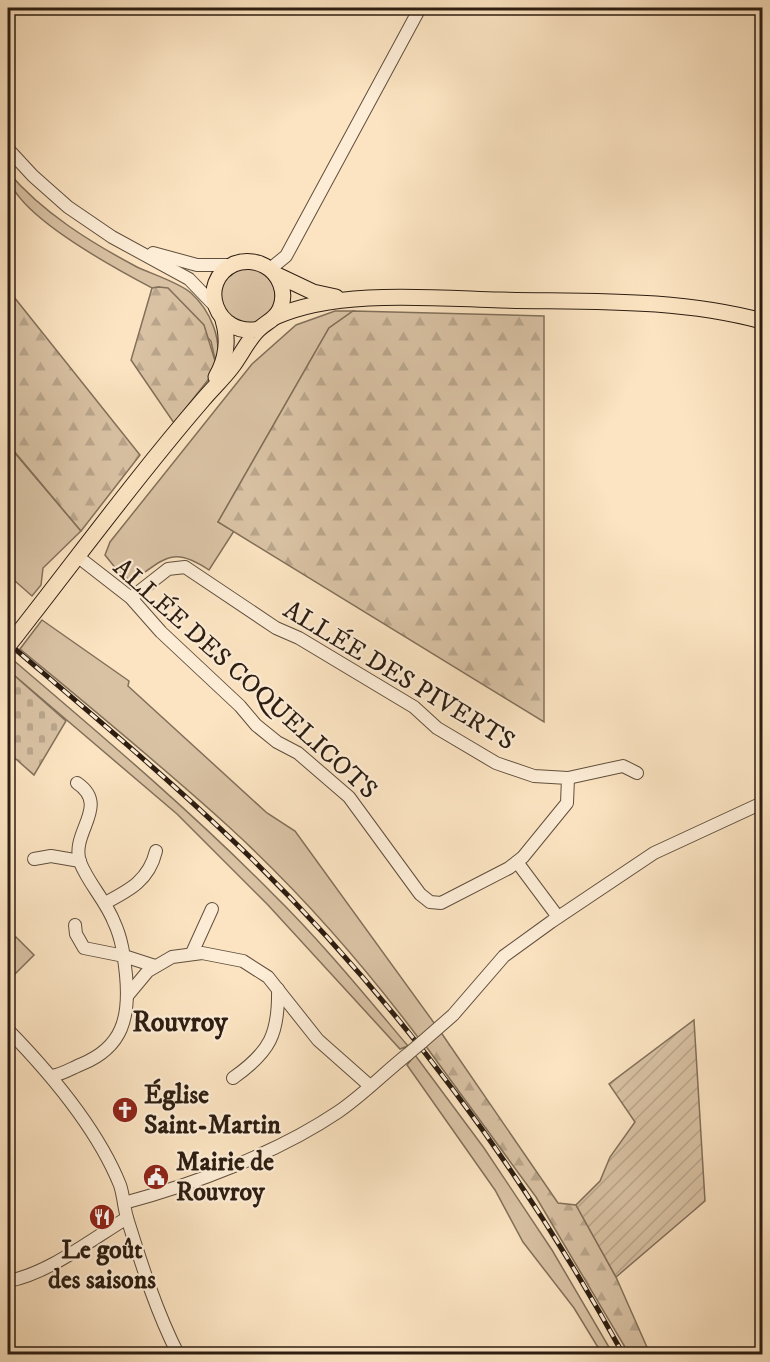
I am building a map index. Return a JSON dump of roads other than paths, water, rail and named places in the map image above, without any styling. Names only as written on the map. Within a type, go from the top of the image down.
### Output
[{"type":"main road","points":[[201,402],[222,366],[227,336],[215,286],[222,274],[234,264],[256,262],[314,292],[357,300]]},
{"type":"main road","points":[[273,272],[283,296],[275,317]]},
{"type":"main road","points":[[12,641],[77,556],[231,368],[259,328],[275,317],[315,304],[357,300],[639,302],[708,308],[762,321]]},
{"type":"main road","points":[[220,313],[240,329],[259,328]]},
{"type":"street","points":[[273,272],[286,256],[420,8]]},
{"type":"street","points":[[8,149],[51,193],[112,237],[189,279],[200,287],[220,313]]},
{"type":"street","points":[[112,237],[171,260],[204,266],[234,264]]},
{"type":"street","name":"ALLÉE DES COQUELICOTS","points":[[77,556],[131,598],[161,632],[240,706],[250,720],[277,742],[298,753],[349,797],[425,899],[441,903],[517,862]]},
{"type":"street","name":"ALLÉE DES PIVERTS","points":[[131,598],[168,569],[185,567],[276,628],[299,638],[414,707],[437,728],[496,763],[534,776],[568,778],[622,766],[637,773]]},
{"type":"street","points":[[558,917],[517,862],[567,803],[568,778]]},
{"type":"street","points":[[52,1076],[98,1058],[110,1047],[123,1024],[128,995],[119,933],[105,903],[80,861],[82,837],[91,806],[89,794],[77,783]]},
{"type":"street","points":[[124,1203],[274,1148],[323,1122],[370,1086],[453,1015],[504,956],[654,853],[762,803]]},
{"type":"street","points":[[105,903],[141,881],[150,871],[156,851]]},
{"type":"street","points":[[34,859],[51,856],[80,861]]},
{"type":"street","points":[[192,953],[212,909]]},
{"type":"street","points":[[75,925],[76,934],[84,948],[124,956],[155,966]]},
{"type":"street","points":[[128,995],[141,977],[172,957],[192,953],[213,954],[243,961],[262,972],[318,1040],[370,1086]]},
{"type":"street","points":[[233,1078],[259,1058],[272,1039],[278,1012],[278,989]]},
{"type":"street","points":[[8,1030],[52,1076],[106,1158],[120,1185],[127,1218],[157,1304],[178,1354]]},
{"type":"street","points":[[8,1281],[27,1276],[127,1218]]},
{"type":"railway","points":[[8,643],[131,748],[221,829],[357,970],[455,1092],[500,1155],[544,1220],[623,1354]]},
{"type":"place","name":"Église Saint-Martin","points":[[125,1110]]},
{"type":"place","name":"Mairie de Rouvroy","points":[[156,1177]]},
{"type":"place","name":"Le goût des saisons","points":[[102,1217]]},
{"type":"district","name":"Rouvroy","points":[[180,1022]]}]
